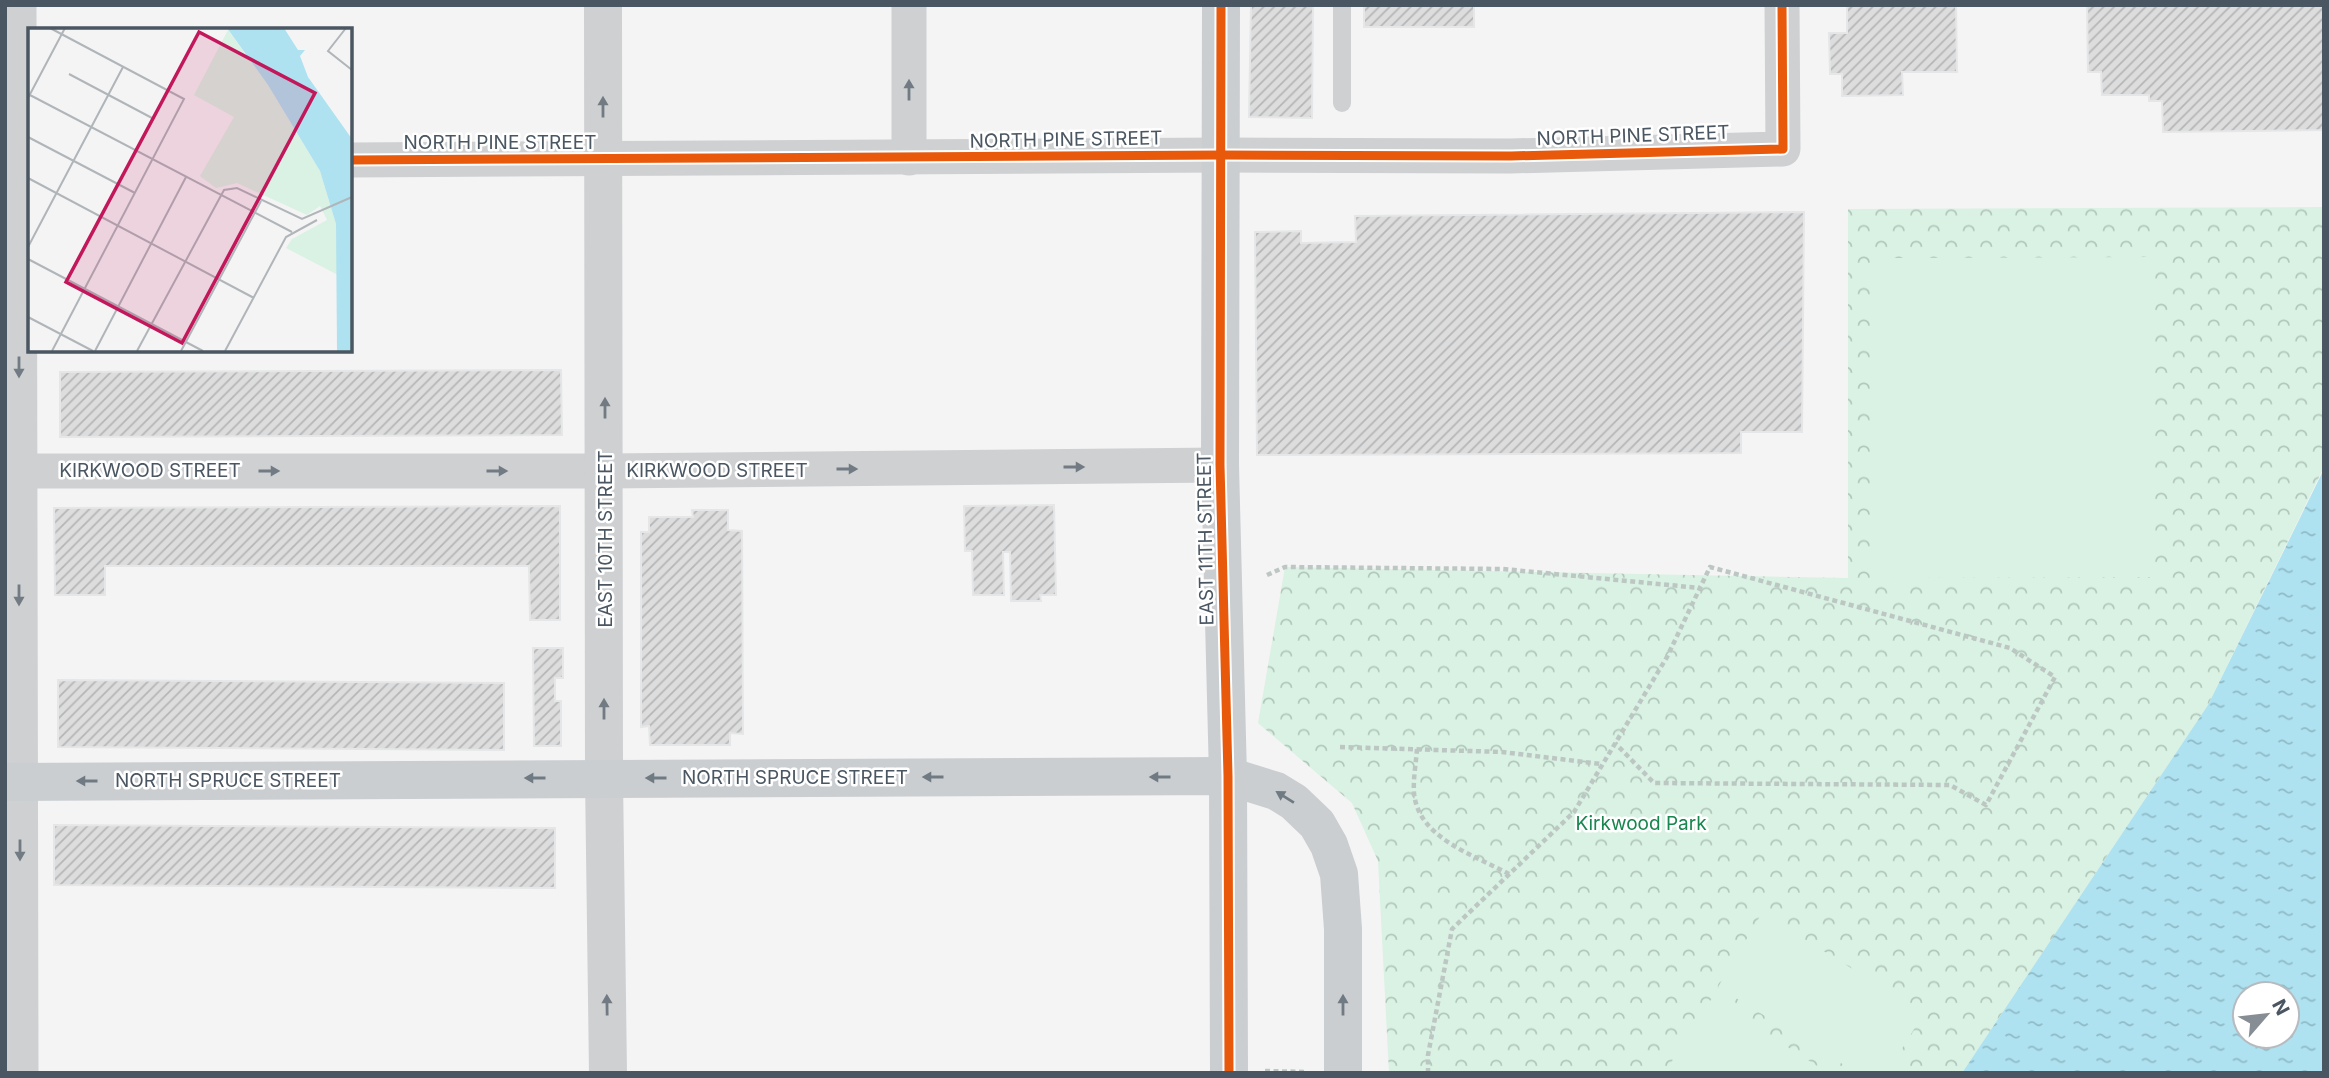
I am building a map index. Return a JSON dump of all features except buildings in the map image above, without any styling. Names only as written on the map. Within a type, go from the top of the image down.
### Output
[{"type":"main road","name":"EAST 11TH STREET","points":[[1221,5],[1220,466],[1228,776],[1245,1072]]},
{"type":"main road","name":"NORTH SPRUCE STREET","points":[[13,782],[1228,776],[1276,791],[1294,802],[1317,824],[1329,845],[1339,874],[1342,915],[1343,1073]]},
{"type":"street","points":[[19,5],[12,470],[13,782],[21,1073]]},
{"type":"street","name":"EAST 10TH STREET","points":[[603,5],[606,471],[604,778],[608,1073]]},
{"type":"street","points":[[909,5],[909,159]]},
{"type":"street","name":"NORTH PINE STREET","points":[[352,160],[1511,156],[1783,149],[1782,5]]},
{"type":"street","name":"KIRKWOOD STREET","points":[[12,470],[606,471],[1220,466]]},
{"type":"lane","points":[[1342,5],[1342,103]]},
{"type":"path","points":[[1266,575],[1285,567],[1503,569],[1700,588]]},
{"type":"path","points":[[1428,1073],[1428,1055],[1452,929],[1574,812],[1601,765],[1667,657],[1710,567],[2010,648],[2055,677],[1986,805],[1950,785],[1654,783],[1615,743]]},
{"type":"path","points":[[1340,747],[1502,752],[1601,765]]},
{"type":"path","points":[[1417,749],[1414,793],[1421,818],[1437,835],[1509,874]]},
{"type":"path","points":[[1245,1072],[1320,1072]]},
{"type":"green space","name":"Kirkwood Park","points":[[2324,207],[2324,467],[2208,705],[1962,1073],[1389,1073],[1378,861],[1352,803],[1258,723],[1285,567],[1848,578],[1848,209]]},
{"type":"green space","points":[[2152,257],[2154,577],[1875,578],[1873,258]]},
{"type":"green space","points":[[1762,913],[1924,1013],[1887,1073],[1857,1073],[1718,987]]},
{"type":"green space","points":[[1712,998],[1828,1073],[1680,1073],[1669,1066]]},
{"type":"water","points":[[2324,469],[2324,1073],[1962,1073],[2208,705]]},
{"type":"cycle path","points":[[1221,5],[1220,465],[1228,776],[1229,1073]]},
{"type":"cycle path","points":[[352,160],[1511,156],[1783,149],[1782,5]]}]
